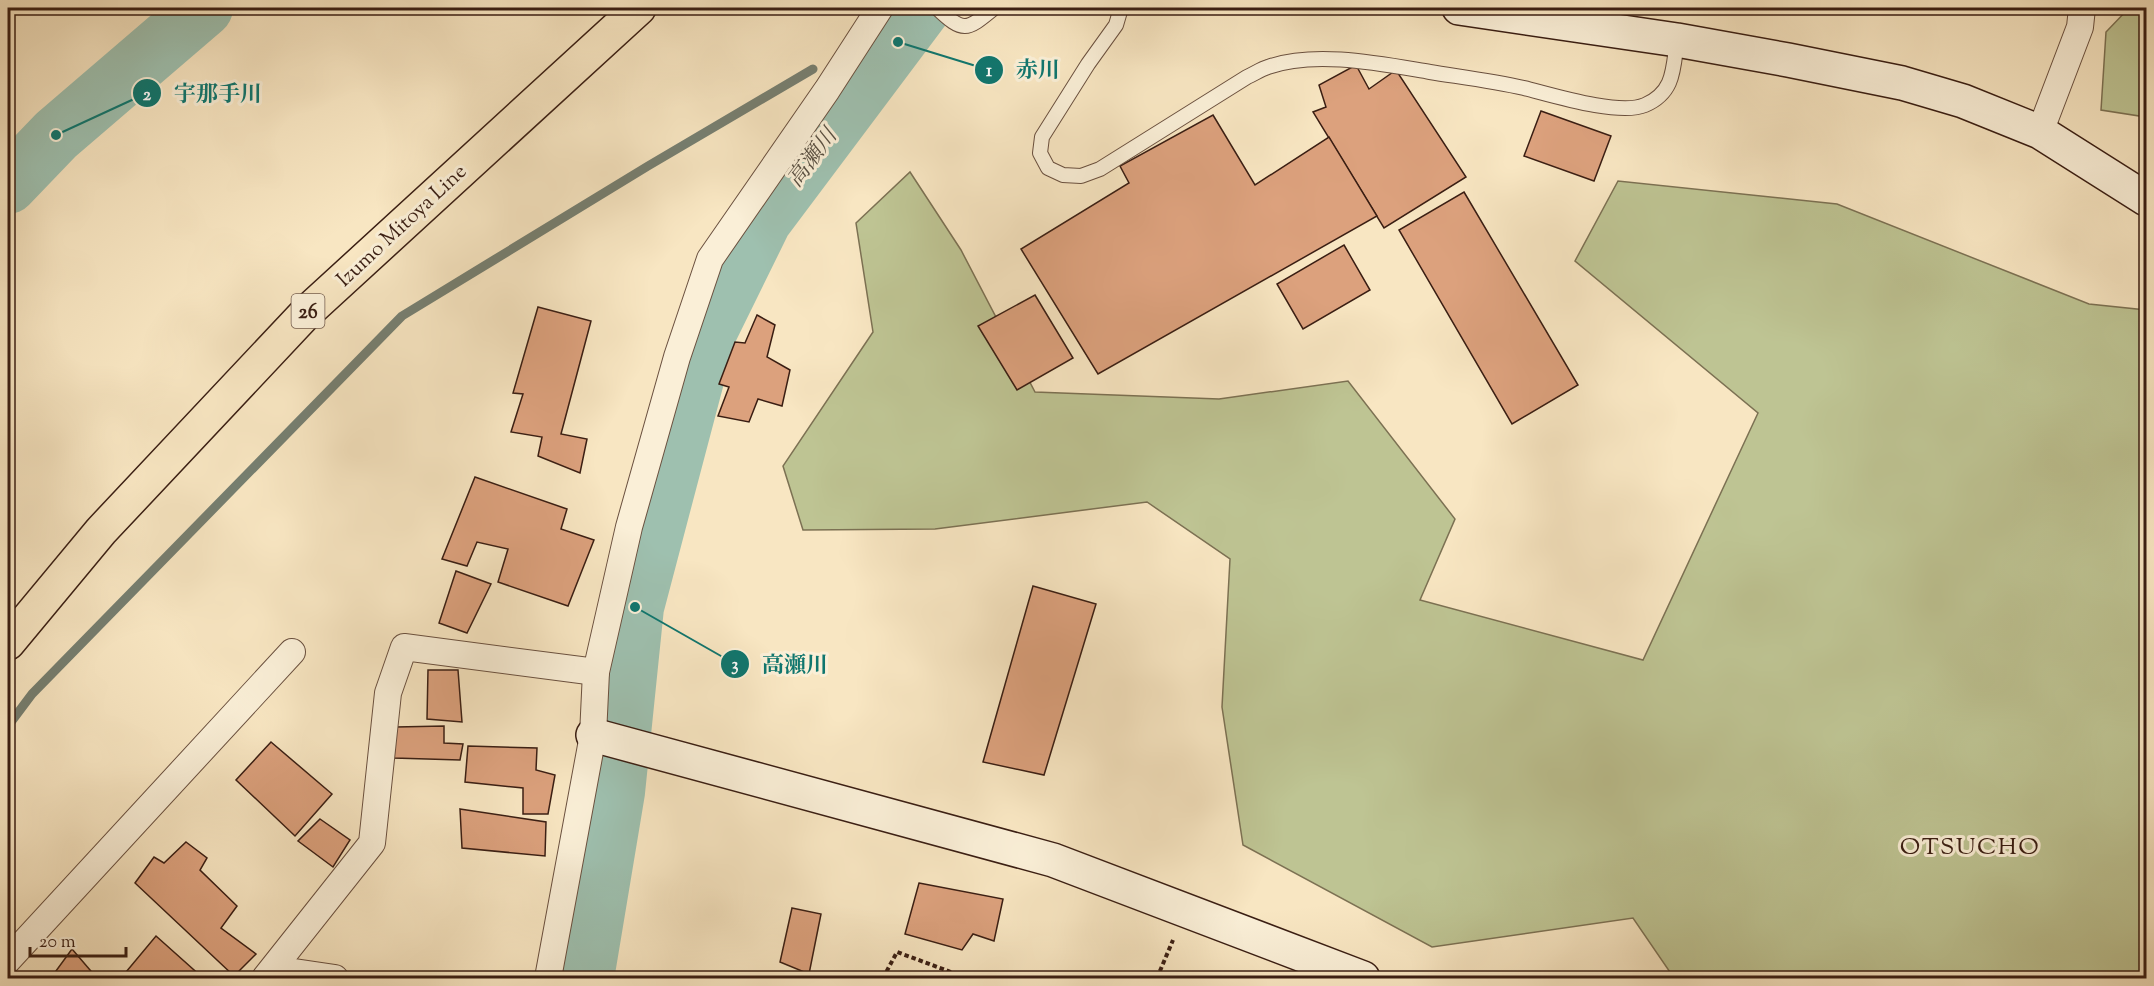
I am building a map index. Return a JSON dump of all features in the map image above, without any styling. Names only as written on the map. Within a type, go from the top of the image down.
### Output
[{"type":"main road","name":"Izumo Mitoya Line","points":[[8,643],[101,531],[306,313],[639,8]]},
{"type":"street","points":[[548,978],[613,740],[596,672],[628,527],[677,357],[710,259],[827,90],[880,8]]},
{"type":"street","points":[[1459,8],[1677,40],[1788,60],[1902,84],[1964,101],[2040,132],[2146,199]]},
{"type":"street","points":[[2040,132],[2080,27],[2082,8]]},
{"type":"street","points":[[270,974],[372,843],[388,693],[404,647],[596,672]]},
{"type":"street","points":[[8,960],[292,652]]},
{"type":"street","points":[[613,740],[1053,860],[1362,978]]},
{"type":"street","points":[[270,974],[334,978]]},
{"type":"lane","points":[[937,8],[951,21],[963,27],[973,25],[994,8]]},
{"type":"lane","points":[[1121,8],[1116,25],[1088,64],[1042,137],[1040,153],[1048,168],[1063,175],[1081,176],[1100,169],[1247,77],[1266,67],[1282,63],[1309,60],[1359,61],[1491,82],[1570,101],[1624,108],[1644,106],[1661,95],[1672,81],[1677,40]]},
{"type":"path","points":[[1157,978],[1185,910]]},
{"type":"path","points":[[883,978],[897,952],[967,978]]},
{"type":"green space","points":[[2129,8],[2146,8],[2146,117],[2101,110],[2106,32]]},
{"type":"green space","points":[[910,172],[961,250],[1035,392],[1219,399],[1348,381],[1455,519],[1420,600],[1643,660],[1758,413],[1575,261],[1618,181],[1837,204],[2089,304],[2146,310],[2146,978],[1674,978],[1633,918],[1432,947],[1243,845],[1222,707],[1230,559],[1147,502],[935,529],[803,530],[783,466],[873,332],[856,223]]},
{"type":"building","points":[[1356,65],[1369,89],[1396,70],[1466,177],[1384,228],[1313,112],[1326,107],[1319,85]]},
{"type":"building","points":[[1541,111],[1611,136],[1594,181],[1524,156]]},
{"type":"building","points":[[1213,115],[1255,185],[1329,137],[1377,216],[1098,374],[1021,249],[1129,183],[1120,166]]},
{"type":"building","points":[[1464,192],[1578,385],[1512,424],[1399,230]]},
{"type":"building","points":[[1344,245],[1370,290],[1303,329],[1277,284]]},
{"type":"building","points":[[1035,295],[1073,358],[1017,390],[978,326]]},
{"type":"building","points":[[538,307],[591,321],[561,434],[587,439],[580,473],[538,456],[542,437],[511,432],[523,394],[513,393]]},
{"type":"building","points":[[757,315],[775,325],[767,357],[790,370],[782,406],[758,399],[749,422],[718,416],[729,387],[719,384],[735,342],[745,343]]},
{"type":"building","points":[[475,477],[567,509],[561,529],[594,540],[568,606],[498,582],[508,549],[477,542],[467,566],[442,559]]},
{"type":"building","points":[[456,571],[491,584],[467,633],[439,623]]},
{"type":"building","points":[[1033,586],[1096,604],[1044,775],[983,762]]},
{"type":"building","points":[[428,670],[458,670],[462,722],[427,719]]},
{"type":"building","points":[[444,726],[444,743],[463,744],[460,760],[394,758],[396,727]]},
{"type":"building","points":[[271,742],[332,794],[295,836],[236,780]]},
{"type":"building","points":[[468,746],[537,748],[536,770],[555,775],[548,814],[523,814],[523,788],[465,782]]},
{"type":"building","points":[[460,809],[546,822],[545,856],[462,848]]},
{"type":"building","points":[[320,819],[350,840],[333,867],[298,841]]},
{"type":"building","points":[[186,842],[207,858],[200,870],[237,906],[221,928],[256,954],[234,976],[135,883],[154,857],[164,863]]},
{"type":"building","points":[[919,883],[1003,899],[994,941],[973,934],[962,950],[905,934]]},
{"type":"building","points":[[792,908],[821,914],[809,974],[780,962]]},
{"type":"building","points":[[156,936],[203,978],[121,978]]},
{"type":"building","points":[[72,949],[95,978],[58,978],[53,975]]},
{"type":"waterway","points":[[8,185],[56,135],[204,8]]},
{"type":"waterway","name":"高瀬川","points":[[585,978],[616,792],[635,607],[707,334],[763,220],[922,8]]},
{"type":"waterway","points":[[865,54],[898,42]]},
{"type":"waterway","points":[[8,726],[32,694],[402,316],[648,166],[813,69]]},
{"type":"place","name":"赤川","points":[[898,42]]},
{"type":"place","name":"宇那手川","points":[[56,135]]},
{"type":"place","name":"高瀬川","points":[[635,607]]},
{"type":"district","name":"OTSUCHO","points":[[1970,846]]}]
